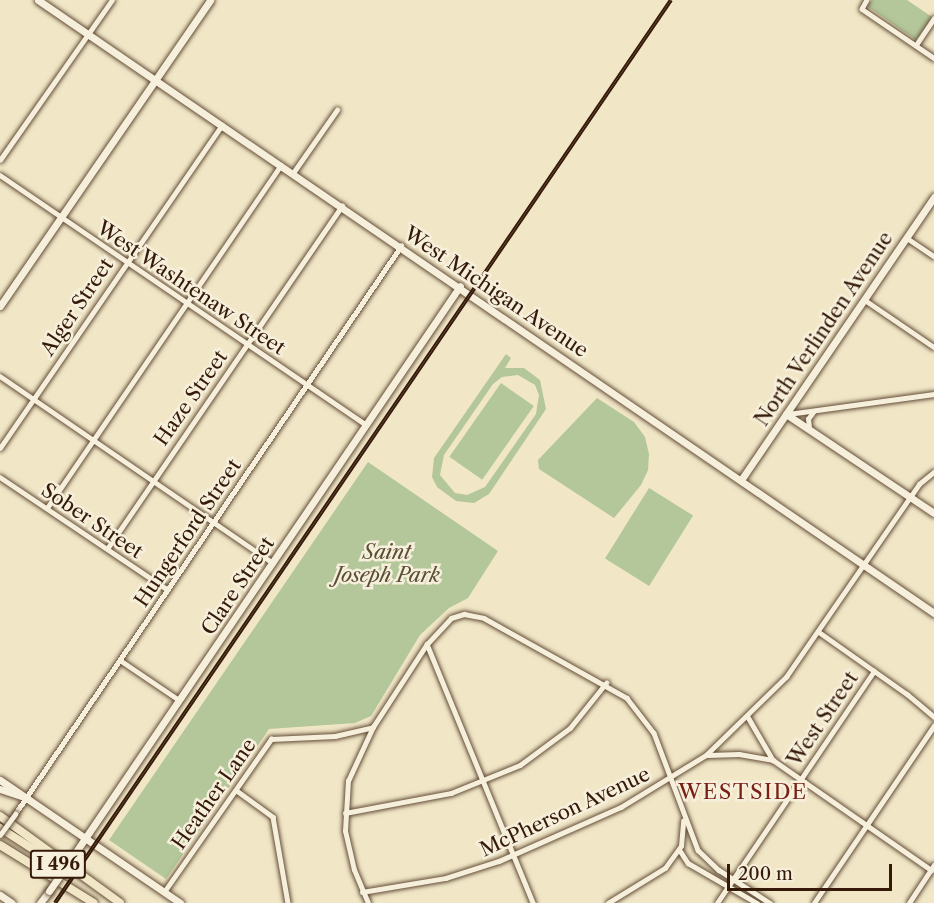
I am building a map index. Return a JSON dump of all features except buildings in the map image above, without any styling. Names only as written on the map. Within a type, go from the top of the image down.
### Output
[{"type":"highway","points":[[0,816],[120,903]]},
{"type":"highway","name":"I 496","points":[[0,828],[114,903]]},
{"type":"highway","name":"I 496","points":[[0,845],[94,903]]},
{"type":"street","name":"West Michigan Avenue","points":[[38,0],[460,286],[934,614]]},
{"type":"street","points":[[0,160],[86,33],[112,0]]},
{"type":"street","points":[[0,306],[210,0]]},
{"type":"street","points":[[867,0],[862,9],[934,58]]},
{"type":"street","points":[[916,45],[934,18]]},
{"type":"street","points":[[293,173],[337,110]]},
{"type":"street","name":"Alger Street","points":[[0,448],[125,262],[222,125]]},
{"type":"street","points":[[47,508],[281,165]]},
{"type":"street","name":"West Washtenaw Street","points":[[0,175],[366,425]]},
{"type":"street","name":"North Verlinden Avenue","points":[[741,480],[934,197]]},
{"type":"street","name":"Haze Street","points":[[107,549],[342,206]]},
{"type":"street","points":[[907,238],[934,256]]},
{"type":"street","name":"Hungerford Street","points":[[0,836],[401,246]]},
{"type":"street","name":"Clare Street","points":[[40,903],[460,286]]},
{"type":"street","points":[[865,300],[934,347]]},
{"type":"street","points":[[0,376],[273,563]]},
{"type":"street","points":[[786,414],[934,394]]},
{"type":"street","points":[[810,430],[808,419],[815,410]]},
{"type":"street","points":[[786,414],[934,513]]},
{"type":"street","name":"McPherson Avenue","points":[[362,892],[446,878],[513,855],[621,807],[706,755],[748,717],[786,677],[909,498],[934,472]]},
{"type":"street","name":"Sober Street","points":[[0,477],[168,590]]},
{"type":"street","points":[[368,903],[349,853],[345,813],[348,782],[373,727],[427,644],[451,618],[470,614],[606,684],[627,698],[646,719],[684,818],[703,857],[733,880],[770,903]]},
{"type":"street","points":[[819,632],[934,717]]},
{"type":"street","points":[[427,644],[533,903]]},
{"type":"street","points":[[120,660],[179,700]]},
{"type":"street","name":"West Street","points":[[717,903],[874,671]]},
{"type":"street","points":[[345,813],[451,793],[483,783],[520,765],[558,740],[606,684]]},
{"type":"street","points":[[748,717],[773,760],[866,826],[933,867],[909,903]]},
{"type":"street","points":[[814,903],[934,726]]},
{"type":"street","name":"Heather Lane","points":[[164,892],[271,739],[335,736],[373,727]]},
{"type":"street","points":[[706,755],[739,754],[773,760]]},
{"type":"street","points":[[0,780],[180,903]]},
{"type":"street","points":[[0,789],[26,798]]},
{"type":"street","points":[[236,790],[273,817],[288,903]]},
{"type":"street","points":[[608,903],[665,868],[679,849],[684,818]]},
{"type":"street","points":[[679,849],[688,863],[757,903]]},
{"type":"street","points":[[0,895],[12,903]]},
{"type":"green space","points":[[872,0],[907,0],[932,17],[916,40],[867,6]]},
{"type":"green space","points":[[506,354],[511,358],[505,368],[524,368],[540,380],[546,409],[489,494],[474,503],[456,501],[437,487],[432,477],[434,458]],"holes":[[[518,375],[535,385],[539,395],[536,414],[485,487],[467,495],[455,493],[440,475],[444,455],[493,384],[502,377]]]},
{"type":"green space","points":[[501,383],[534,406],[482,480],[449,457]]},
{"type":"green space","points":[[597,398],[634,422],[645,437],[649,454],[648,470],[641,485],[614,518],[539,469],[538,460]]},
{"type":"green space","name":"Saint Joseph Park","points":[[368,462],[498,551],[468,598],[449,608],[420,635],[371,716],[355,723],[269,729],[166,879],[109,840]]},
{"type":"green space","points":[[649,488],[693,516],[649,586],[605,558]]},
{"type":"railway","points":[[55,903],[671,0]]},
{"type":"district","name":"WESTSIDE","points":[[743,792]]}]
